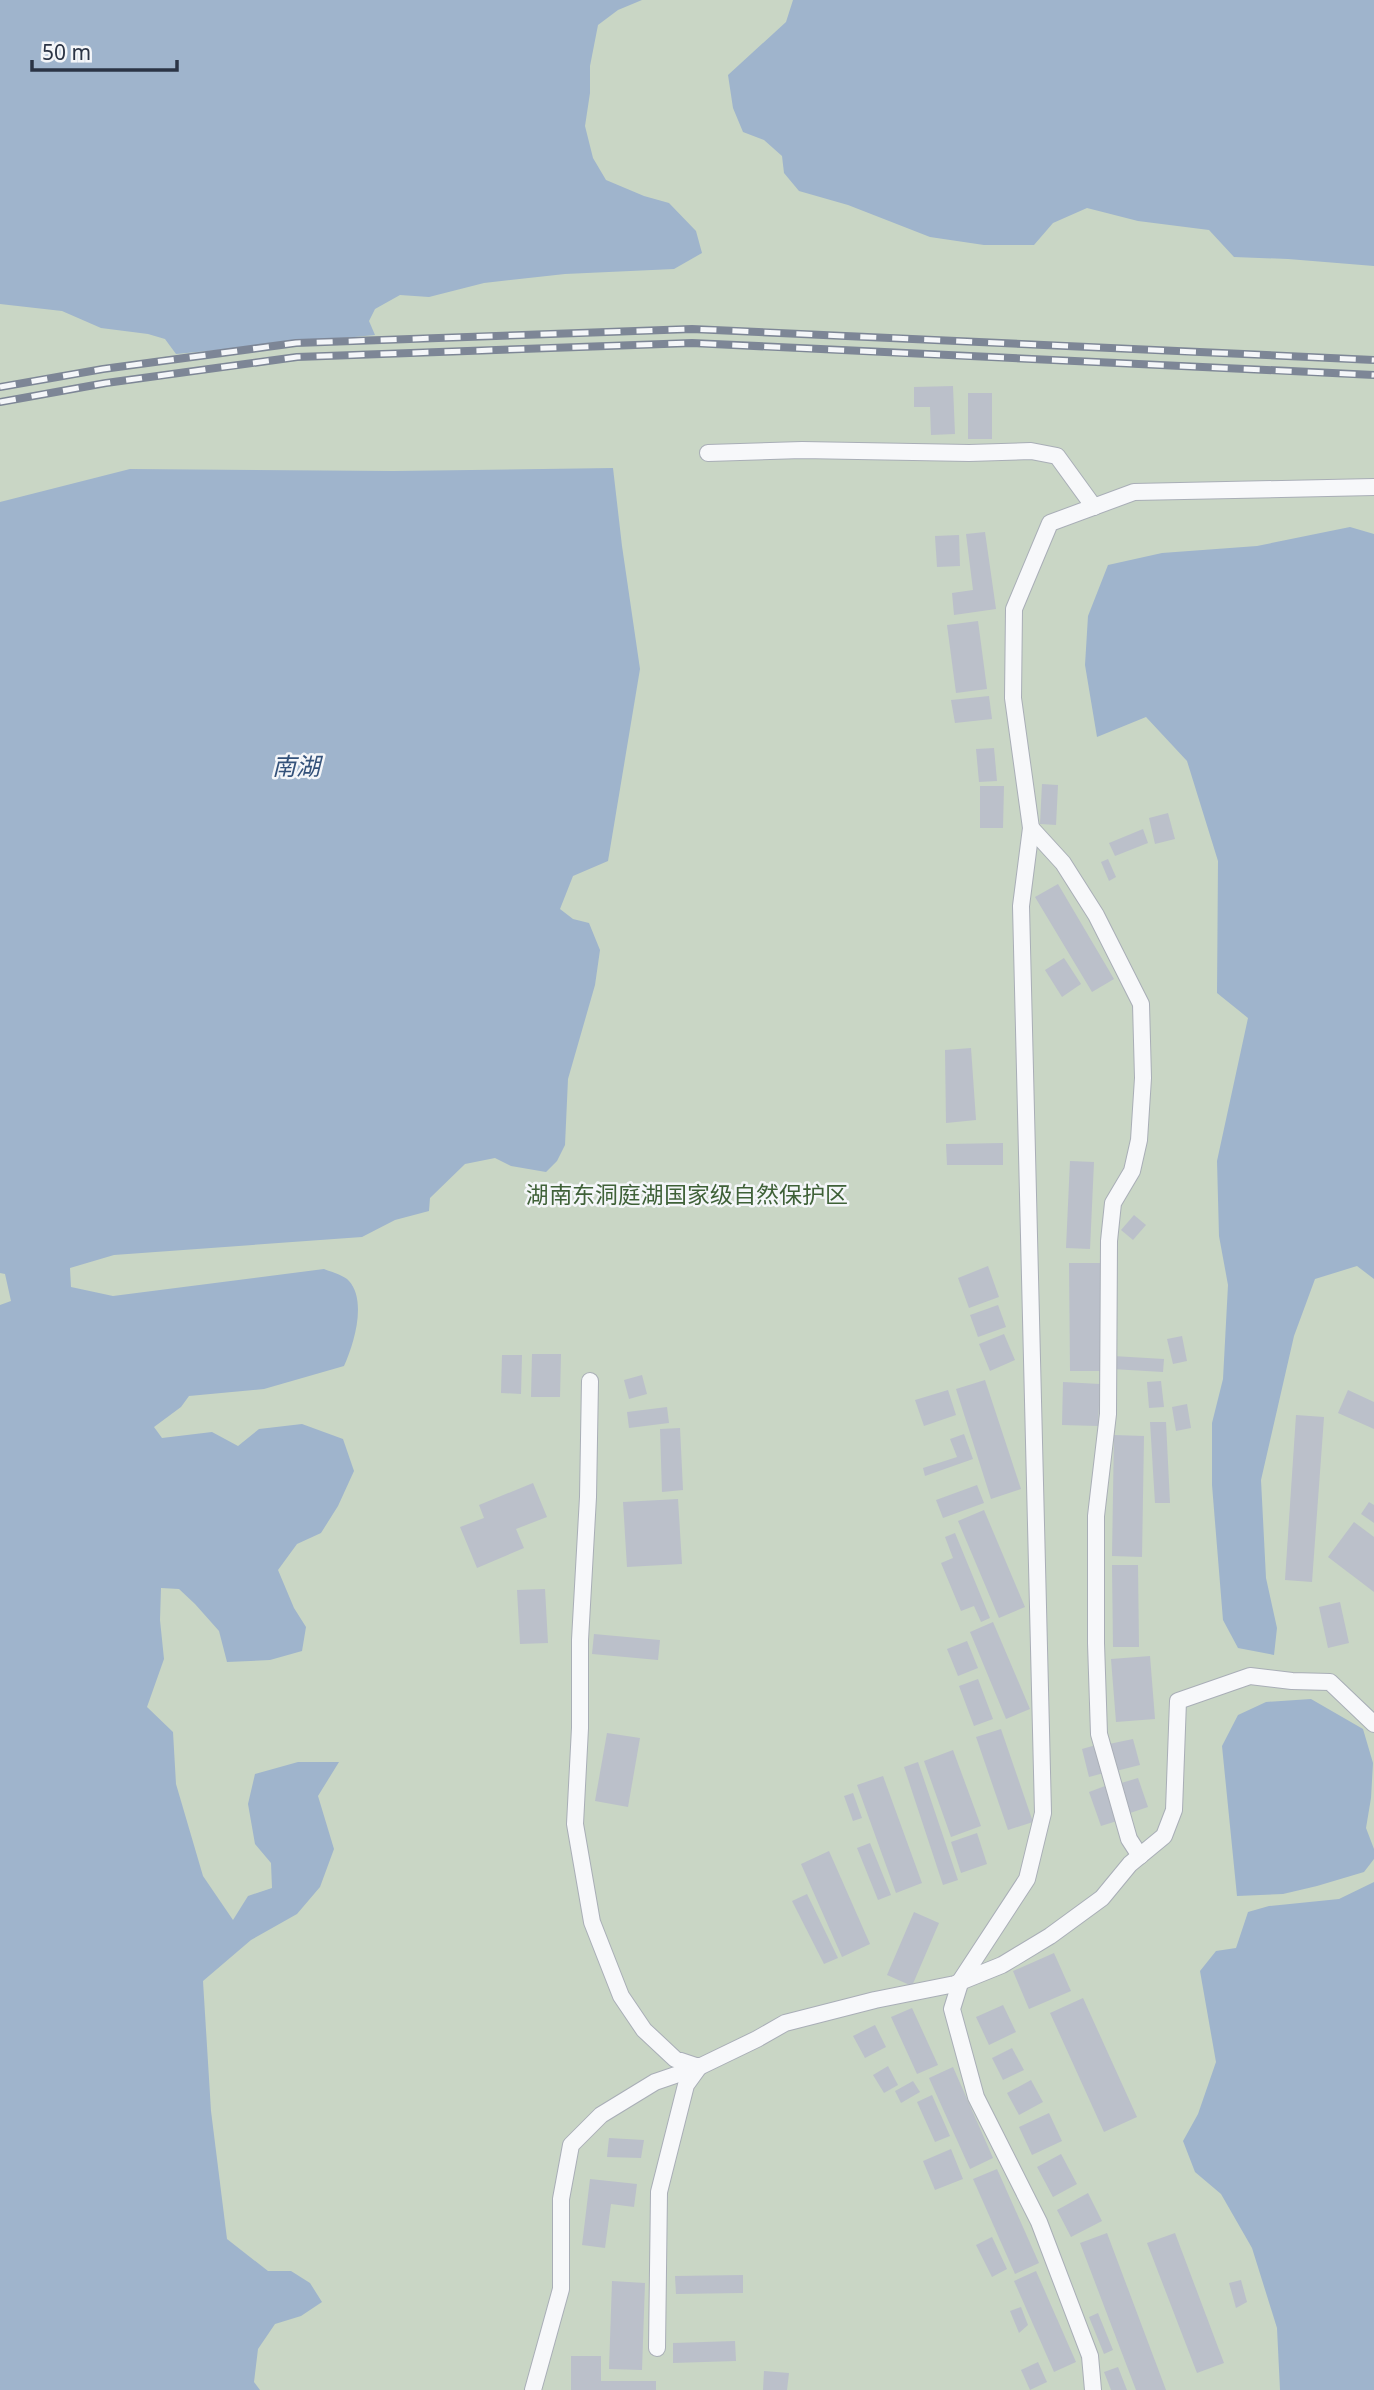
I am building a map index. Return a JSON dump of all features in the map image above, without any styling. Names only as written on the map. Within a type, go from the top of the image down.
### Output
[{"type":"street","points":[[708,453],[802,450],[969,453],[1031,451],[1057,456],[1094,507]]},
{"type":"street","points":[[1093,2390],[1090,2356],[1039,2222],[976,2096],[953,2009],[961,1980],[1027,1879],[1043,1813],[1021,906],[1031,828],[1013,698],[1014,609],[1050,523],[1134,492],[1374,487]]},
{"type":"street","points":[[1031,828],[1063,863],[1096,915],[1141,1004],[1143,1079],[1139,1140],[1132,1171],[1113,1203],[1109,1241],[1108,1414],[1096,1516],[1099,1734],[1129,1839],[1140,1856]]},
{"type":"street","points":[[590,1381],[575,1824],[592,1922],[621,1996],[644,2030],[675,2059],[699,2067]]},
{"type":"street","points":[[533,2390],[561,2290],[561,2199],[571,2145],[601,2115],[655,2082],[699,2067],[785,2023],[875,2000],[955,1984],[1002,1965],[1050,1936],[1102,1898],[1130,1864],[1164,1836],[1174,1810],[1178,1701],[1250,1676],[1330,1682],[1374,1724]]},
{"type":"street","points":[[657,2348],[659,2192],[686,2085],[699,2067]]},
{"type":"green space","name":"湖南东洞庭湖国家级自然保护区","points":[[0,0],[1374,0],[1374,2390],[0,2390]]},
{"type":"water","points":[[0,0],[642,0],[618,10],[598,25],[590,66],[590,93],[585,126],[593,158],[606,180],[669,203],[696,231],[702,253],[674,269],[565,274],[484,283],[429,297],[400,295],[375,309],[369,321],[375,335],[176,354],[165,339],[148,334],[101,328],[62,311],[0,304]]},
{"type":"water","points":[[793,0],[1374,0],[1374,266],[1234,257],[1209,230],[1138,221],[1087,208],[1053,223],[1034,245],[984,245],[930,237],[848,205],[799,191],[784,173],[782,156],[764,140],[743,132],[733,108],[728,75],[786,22]]},
{"type":"water","name":"南湖","points":[[613,468],[640,669],[608,861],[573,876],[560,909],[573,919],[589,923],[600,950],[595,985],[568,1079],[565,1145],[557,1161],[546,1172],[511,1166],[495,1158],[465,1164],[430,1198],[429,1211],[395,1220],[362,1237],[114,1255],[70,1268],[71,1287],[113,1296],[324,1269],[347,1279],[357,1300],[355,1335],[344,1366],[264,1389],[189,1396],[181,1407],[154,1427],[162,1438],[212,1432],[238,1446],[259,1429],[302,1424],[343,1439],[354,1471],[338,1506],[321,1533],[297,1544],[278,1570],[294,1608],[306,1627],[302,1651],[270,1660],[227,1662],[219,1631],[195,1604],[179,1589],[161,1588],[160,1620],[164,1659],[147,1707],[173,1732],[176,1784],[203,1876],[233,1920],[248,1896],[272,1888],[271,1863],[255,1844],[248,1804],[255,1774],[298,1762],[339,1762],[318,1796],[334,1849],[320,1887],[297,1914],[251,1940],[203,1981],[211,2111],[227,2239],[268,2271],[291,2271],[310,2283],[322,2302],[301,2316],[275,2324],[258,2349],[254,2382],[260,2390],[0,2390],[0,1305],[11,1301],[5,1274],[0,1273],[0,502],[130,469],[394,471]]},
{"type":"water","points":[[1350,527],[1374,534],[1374,1279],[1357,1266],[1315,1279],[1294,1336],[1261,1480],[1266,1578],[1277,1628],[1274,1655],[1238,1648],[1223,1620],[1212,1485],[1212,1423],[1223,1379],[1228,1285],[1219,1236],[1217,1161],[1248,1018],[1217,993],[1218,861],[1187,761],[1146,717],[1097,737],[1085,665],[1088,616],[1108,565],[1162,553],[1257,546]]},
{"type":"water","points":[[1311,1699],[1363,1729],[1373,1763],[1366,1828],[1374,1849],[1374,1859],[1364,1872],[1317,1886],[1283,1894],[1237,1896],[1222,1746],[1238,1715],[1266,1702]]},
{"type":"water","points":[[1374,1882],[1374,2390],[1280,2390],[1277,2328],[1252,2248],[1221,2194],[1195,2172],[1183,2141],[1198,2114],[1216,2062],[1200,1971],[1216,1951],[1236,1948],[1248,1912],[1269,1906],[1339,1899]]},
{"type":"building","points":[[953,386],[955,434],[931,435],[930,407],[914,407],[914,387]]},
{"type":"building","points":[[968,393],[992,393],[992,439],[968,439]]},
{"type":"building","points":[[985,532],[996,609],[954,615],[952,593],[973,590],[966,534]]},
{"type":"building","points":[[959,535],[960,566],[937,567],[935,536]]},
{"type":"building","points":[[978,621],[987,689],[956,693],[947,625]]},
{"type":"building","points":[[989,696],[992,719],[955,723],[951,700]]},
{"type":"building","points":[[994,748],[997,781],[979,782],[976,749]]},
{"type":"building","points":[[1042,784],[1058,785],[1056,825],[1040,824]]},
{"type":"building","points":[[980,786],[1004,786],[1003,828],[980,828]]},
{"type":"building","points":[[1168,813],[1175,839],[1155,844],[1149,818]]},
{"type":"building","points":[[1143,829],[1148,843],[1115,856],[1109,843]]},
{"type":"building","points":[[1108,859],[1116,877],[1109,881],[1101,862]]},
{"type":"building","points":[[1058,884],[1114,979],[1092,992],[1035,897]]},
{"type":"building","points":[[1064,958],[1081,984],[1062,997],[1045,970]]},
{"type":"building","points":[[971,1048],[976,1120],[946,1123],[945,1050]]},
{"type":"building","points":[[1003,1143],[1003,1165],[947,1165],[946,1144]]},
{"type":"building","points":[[1070,1161],[1094,1162],[1090,1249],[1066,1248]]},
{"type":"building","points":[[1134,1215],[1146,1225],[1133,1240],[1121,1230]]},
{"type":"building","points":[[1069,1263],[1101,1263],[1102,1371],[1070,1371]]},
{"type":"building","points":[[988,1266],[999,1297],[969,1308],[958,1278]]},
{"type":"building","points":[[998,1305],[1006,1327],[978,1337],[970,1315]]},
{"type":"building","points":[[1004,1334],[1015,1360],[990,1371],[979,1344]]},
{"type":"building","points":[[1182,1336],[1187,1361],[1173,1364],[1167,1339]]},
{"type":"building","points":[[532,1354],[561,1354],[560,1397],[531,1397]]},
{"type":"building","points":[[502,1355],[522,1355],[521,1394],[501,1393]]},
{"type":"building","points":[[1113,1356],[1164,1359],[1163,1372],[1112,1369]]},
{"type":"building","points":[[642,1375],[647,1394],[629,1399],[624,1380]]},
{"type":"building","points":[[985,1380],[1021,1489],[991,1499],[956,1389]]},
{"type":"building","points":[[1161,1381],[1164,1407],[1149,1408],[1147,1382]]},
{"type":"building","points":[[1063,1382],[1100,1384],[1098,1426],[1062,1425]]},
{"type":"building","points":[[948,1390],[956,1415],[924,1426],[915,1400]]},
{"type":"building","points":[[1348,1390],[1374,1402],[1374,1429],[1338,1413]]},
{"type":"building","points":[[1187,1404],[1191,1428],[1176,1431],[1172,1407]]},
{"type":"building","points":[[667,1407],[669,1423],[629,1428],[627,1412]]},
{"type":"building","points":[[1296,1415],[1324,1417],[1312,1582],[1285,1580]]},
{"type":"building","points":[[1150,1422],[1166,1422],[1170,1503],[1155,1503]]},
{"type":"building","points":[[680,1428],[683,1490],[662,1492],[660,1429]]},
{"type":"building","points":[[964,1434],[973,1459],[925,1476],[923,1468],[957,1457],[950,1439]]},
{"type":"building","points":[[1114,1435],[1144,1436],[1142,1557],[1112,1556]]},
{"type":"building","points":[[533,1483],[547,1517],[516,1529],[524,1548],[477,1568],[460,1527],[484,1518],[479,1505]]},
{"type":"building","points":[[977,1485],[984,1503],[943,1518],[936,1500]]},
{"type":"building","points":[[678,1499],[682,1564],[627,1567],[623,1502]]},
{"type":"building","points":[[1369,1502],[1374,1505],[1374,1523],[1361,1514]]},
{"type":"building","points":[[984,1510],[1025,1607],[999,1618],[958,1521]]},
{"type":"building","points":[[1354,1522],[1374,1537],[1374,1592],[1328,1557]]},
{"type":"building","points":[[955,1533],[990,1618],[981,1622],[974,1606],[961,1611],[941,1563],[953,1558],[945,1537]]},
{"type":"building","points":[[1112,1565],[1138,1565],[1139,1647],[1113,1647]]},
{"type":"building","points":[[545,1589],[548,1643],[520,1644],[517,1590]]},
{"type":"building","points":[[1340,1602],[1349,1643],[1328,1648],[1319,1607]]},
{"type":"building","points":[[993,1622],[1030,1709],[1006,1719],[970,1632]]},
{"type":"building","points":[[594,1634],[660,1640],[658,1660],[592,1654]]},
{"type":"building","points":[[967,1641],[978,1668],[958,1676],[947,1649]]},
{"type":"building","points":[[1150,1656],[1155,1719],[1116,1722],[1111,1659]]},
{"type":"building","points":[[978,1679],[993,1719],[974,1726],[959,1686]]},
{"type":"building","points":[[1001,1729],[1033,1822],[1008,1830],[976,1737]]},
{"type":"building","points":[[607,1733],[640,1738],[628,1807],[595,1801]]},
{"type":"building","points":[[1133,1739],[1140,1765],[1116,1771],[1109,1744]]},
{"type":"building","points":[[1096,1745],[1104,1773],[1089,1777],[1082,1749]]},
{"type":"building","points":[[953,1750],[981,1826],[951,1837],[924,1761]]},
{"type":"building","points":[[918,1762],[958,1880],[943,1885],[904,1767]]},
{"type":"building","points":[[883,1776],[922,1883],[896,1893],[857,1785]]},
{"type":"building","points":[[1138,1778],[1148,1807],[1127,1814],[1118,1784]]},
{"type":"building","points":[[1105,1786],[1117,1821],[1101,1826],[1089,1792]]},
{"type":"building","points":[[853,1793],[862,1818],[853,1821],[844,1796]]},
{"type":"building","points":[[977,1833],[987,1864],[961,1873],[951,1842]]},
{"type":"building","points":[[870,1843],[891,1895],[878,1900],[857,1848]]},
{"type":"building","points":[[829,1851],[870,1944],[842,1957],[801,1864]]},
{"type":"building","points":[[807,1894],[838,1958],[824,1964],[792,1901]]},
{"type":"building","points":[[914,1912],[939,1923],[912,1986],[887,1975]]},
{"type":"building","points":[[1054,1953],[1071,1991],[1029,2009],[1013,1971]]},
{"type":"building","points":[[1083,1998],[1137,2117],[1104,2132],[1050,2013]]},
{"type":"building","points":[[1003,2005],[1016,2032],[989,2045],[976,2017]]},
{"type":"building","points":[[912,2008],[938,2065],[917,2074],[891,2017]]},
{"type":"building","points":[[875,2025],[886,2047],[865,2058],[853,2036]]},
{"type":"building","points":[[1012,2048],[1024,2070],[1003,2080],[992,2058]]},
{"type":"building","points":[[888,2066],[898,2085],[884,2093],[873,2075]]},
{"type":"building","points":[[953,2067],[993,2158],[970,2169],[929,2078]]},
{"type":"building","points":[[1031,2080],[1043,2102],[1019,2115],[1007,2093]]},
{"type":"building","points":[[913,2081],[920,2092],[901,2103],[895,2091]]},
{"type":"building","points":[[932,2095],[950,2136],[935,2142],[917,2102]]},
{"type":"building","points":[[1049,2113],[1062,2141],[1032,2155],[1019,2127]]},
{"type":"building","points":[[609,2138],[644,2140],[641,2158],[607,2157]]},
{"type":"building","points":[[951,2149],[963,2179],[935,2190],[923,2161]]},
{"type":"building","points":[[1061,2154],[1077,2184],[1053,2197],[1037,2167]]},
{"type":"building","points":[[997,2169],[1039,2263],[1015,2274],[973,2179]]},
{"type":"building","points":[[590,2179],[637,2184],[634,2207],[611,2204],[605,2248],[582,2245]]},
{"type":"building","points":[[1088,2193],[1102,2221],[1071,2237],[1057,2210]]},
{"type":"building","points":[[1107,2233],[1166,2390],[1136,2390],[1080,2243]]},
{"type":"building","points":[[1175,2233],[1224,2363],[1197,2373],[1147,2243]]},
{"type":"building","points":[[992,2237],[1007,2269],[992,2277],[976,2245]]},
{"type":"building","points":[[1036,2271],[1076,2362],[1054,2372],[1014,2281]]},
{"type":"building","points":[[743,2275],[743,2293],[676,2294],[675,2276]]},
{"type":"building","points":[[1241,2280],[1247,2302],[1236,2308],[1229,2283]]},
{"type":"building","points":[[612,2281],[645,2283],[642,2370],[609,2369]]},
{"type":"building","points":[[1021,2307],[1028,2325],[1019,2333],[1010,2311]]},
{"type":"building","points":[[1098,2313],[1113,2350],[1104,2354],[1089,2317]]},
{"type":"building","points":[[735,2341],[736,2361],[673,2363],[673,2343]]},
{"type":"building","points":[[571,2356],[601,2356],[601,2381],[656,2381],[656,2390],[571,2390]]},
{"type":"building","points":[[1038,2362],[1047,2382],[1030,2390],[1021,2370]]},
{"type":"building","points":[[1118,2367],[1127,2390],[1111,2390],[1104,2372]]},
{"type":"building","points":[[764,2371],[789,2373],[787,2390],[763,2390]]},
{"type":"railway","points":[[0,387],[103,369],[296,343],[692,329],[1374,360]]},
{"type":"railway","points":[[0,402],[106,383],[297,357],[692,343],[1374,375]]}]
